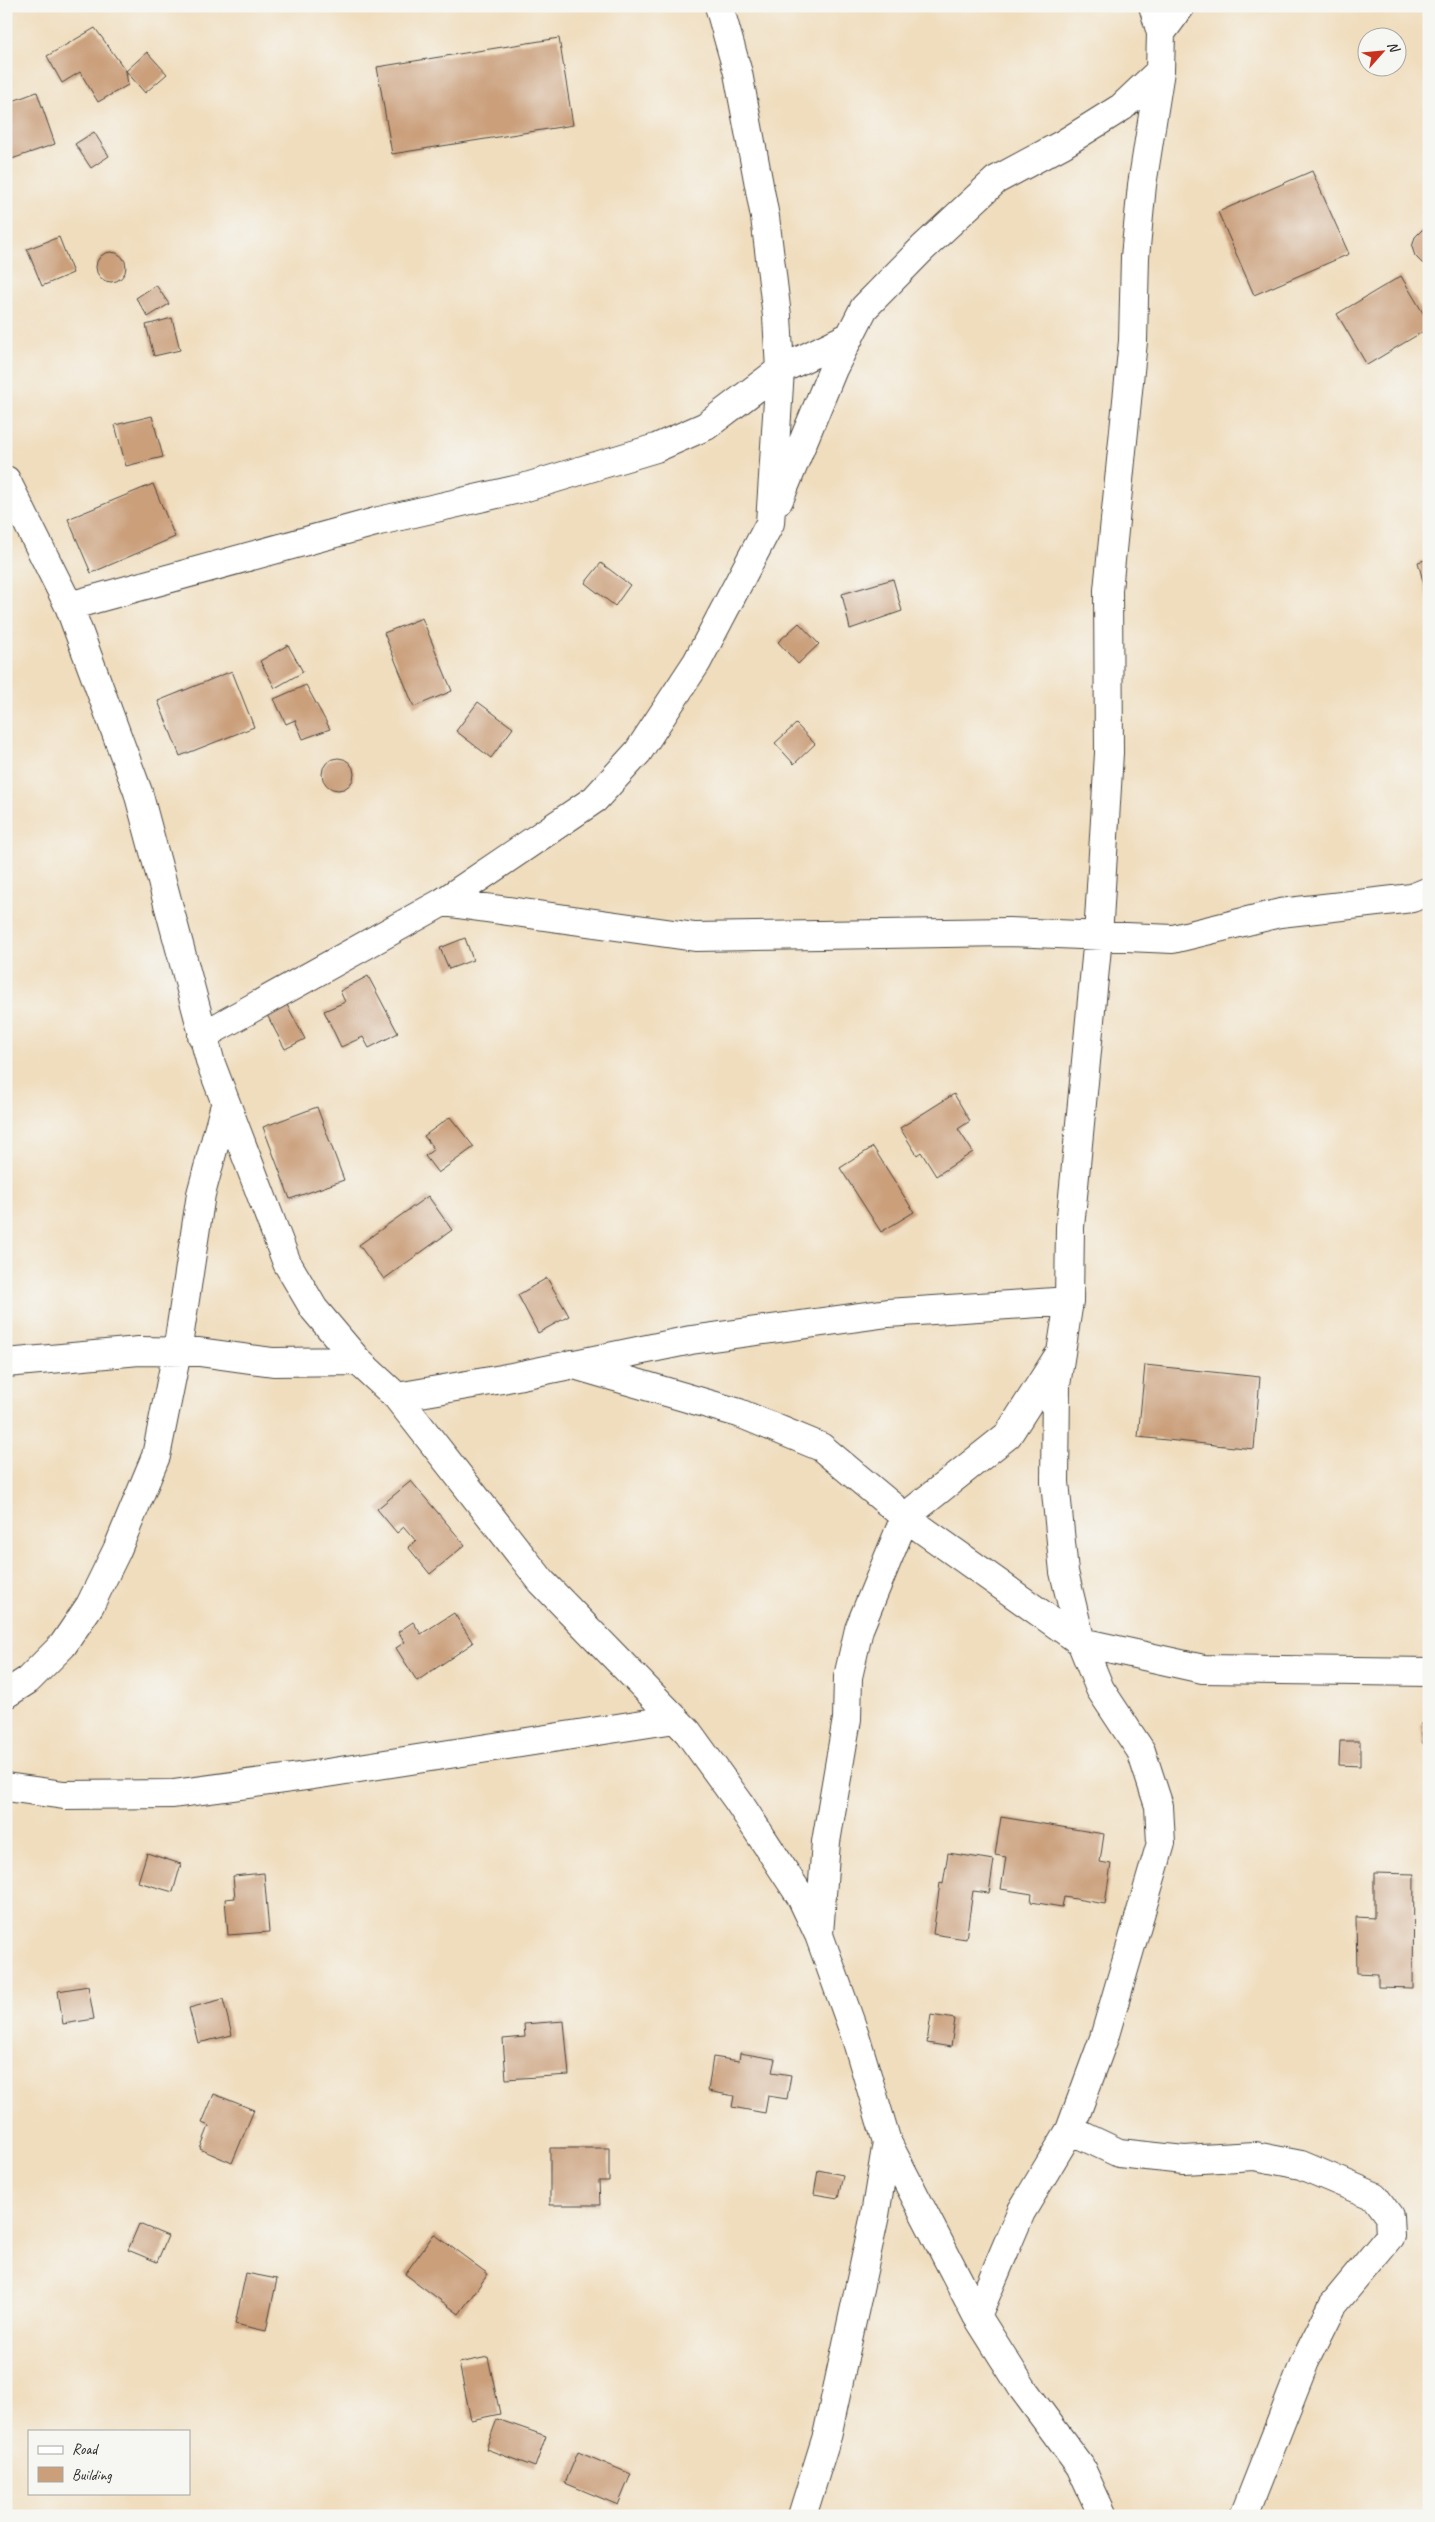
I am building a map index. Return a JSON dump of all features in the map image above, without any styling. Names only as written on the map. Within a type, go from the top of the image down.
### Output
[{"type":"street","points":[[719,6],[738,73],[765,217],[777,316],[780,370],[770,523]]},
{"type":"street","points":[[978,2316],[1021,2212],[1070,2130],[1104,2038],[1161,1843],[1159,1806],[1141,1751],[1100,1689],[1081,1642],[1064,1572],[1055,1482],[1056,1385],[1069,1301],[1070,1226],[1098,938],[1108,753],[1108,590],[1133,341],[1134,257],[1142,185],[1160,71],[1161,33],[1153,6]]},
{"type":"street","points":[[1161,33],[1181,6]]},
{"type":"street","points":[[202,1036],[443,902],[595,799],[638,752],[697,662],[770,523],[832,369],[864,308],[923,248],[996,180],[1063,144],[1122,107],[1160,71]]},
{"type":"street","points":[[69,606],[379,521],[523,488],[656,448],[706,426],[780,370],[850,336]]},
{"type":"street","points":[[6,480],[69,606],[138,792],[202,1036],[225,1105],[287,1263],[314,1308],[358,1361],[397,1397],[542,1582],[688,1732],[738,1801],[801,1897],[819,1935],[855,2034],[887,2142],[978,2316],[1023,2389],[1080,2466],[1103,2516]]},
{"type":"street","points":[[443,902],[695,937],[1009,932],[1098,938],[1172,939],[1280,913],[1412,898],[1429,891]]},
{"type":"street","points":[[6,1694],[28,1680],[63,1645],[90,1605],[117,1550],[156,1456],[177,1352],[201,1194],[225,1105]]},
{"type":"street","points":[[397,1397],[502,1379],[692,1340],[888,1313],[1069,1301]]},
{"type":"street","points":[[6,1363],[139,1351],[199,1352],[273,1362],[358,1361]]},
{"type":"street","points":[[819,1935],[826,1842],[847,1719],[848,1677],[859,1629],[905,1517],[1008,1435],[1061,1352]]},
{"type":"street","points":[[571,1364],[739,1413],[822,1447],[905,1517],[1081,1642],[1203,1669],[1429,1672]]},
{"type":"street","points":[[6,1787],[64,1794],[173,1794],[314,1775],[675,1719]]},
{"type":"street","points":[[1070,2130],[1120,2153],[1184,2160],[1255,2156],[1301,2165],[1374,2196],[1389,2216],[1390,2236],[1333,2305],[1305,2361],[1244,2516]]},
{"type":"street","points":[[802,2516],[827,2436],[874,2215],[887,2142]]},
{"type":"building","points":[[95,28],[126,71],[128,85],[98,102],[80,72],[62,83],[47,56]]},
{"type":"building","points":[[559,38],[573,125],[392,154],[377,67]]},
{"type":"building","points":[[147,52],[167,74],[145,93],[126,71]]},
{"type":"building","points":[[6,91],[10,102],[37,92],[55,144],[6,161]]},
{"type":"building","points":[[94,132],[109,156],[91,168],[75,144]]},
{"type":"building","points":[[1312,171],[1349,254],[1254,295],[1218,212]]},
{"type":"building","points":[[1429,228],[1429,265],[1422,263],[1415,256],[1412,247],[1415,237],[1422,230]]},
{"type":"building","points":[[59,237],[73,273],[42,286],[27,249]]},
{"type":"building","points":[[111,252],[122,256],[126,267],[122,278],[111,282],[100,278],[96,267],[100,256]]},
{"type":"building","points":[[1401,276],[1429,323],[1429,328],[1367,365],[1337,314]]},
{"type":"building","points":[[156,285],[169,304],[148,317],[136,298]]},
{"type":"building","points":[[172,318],[180,350],[154,356],[146,325]]},
{"type":"building","points":[[152,416],[163,457],[126,466],[115,425]]},
{"type":"building","points":[[153,484],[175,537],[91,573],[68,519]]},
{"type":"building","points":[[1429,559],[1429,600],[1428,600],[1418,562]]},
{"type":"building","points":[[601,563],[630,585],[615,606],[585,583]]},
{"type":"building","points":[[893,579],[902,611],[850,629],[842,594]]},
{"type":"building","points":[[422,618],[452,691],[414,707],[384,633]]},
{"type":"building","points":[[799,623],[819,644],[798,664],[778,642]]},
{"type":"building","points":[[288,645],[303,672],[275,688],[260,661]]},
{"type":"building","points":[[232,671],[254,727],[180,756],[158,701]]},
{"type":"building","points":[[306,685],[330,729],[303,739],[295,720],[286,724],[274,699]]},
{"type":"building","points":[[478,702],[513,728],[491,758],[456,731]]},
{"type":"building","points":[[796,724],[815,744],[794,764],[775,743]]},
{"type":"building","points":[[338,758],[344,759],[349,763],[353,768],[353,780],[349,785],[344,789],[338,790],[332,789],[327,785],[323,780],[322,774],[323,768],[327,763],[332,759]]},
{"type":"building","points":[[465,938],[473,960],[449,969],[440,948]]},
{"type":"building","points":[[368,976],[398,1033],[369,1048],[363,1037],[341,1047],[324,1011],[345,1002],[340,991]]},
{"type":"building","points":[[286,1003],[305,1039],[285,1049],[266,1013]]},
{"type":"building","points":[[954,1094],[970,1121],[958,1129],[973,1152],[936,1176],[921,1152],[917,1155],[900,1128]]},
{"type":"building","points":[[317,1107],[344,1180],[290,1199],[263,1127]]},
{"type":"building","points":[[450,1117],[474,1147],[438,1173],[425,1156],[434,1149],[424,1136]]},
{"type":"building","points":[[873,1147],[914,1212],[881,1232],[840,1168]]},
{"type":"building","points":[[428,1196],[452,1230],[384,1279],[359,1245]]},
{"type":"building","points":[[547,1278],[569,1316],[538,1333],[518,1295]]},
{"type":"building","points":[[1145,1365],[1260,1377],[1254,1449],[1138,1437]]},
{"type":"building","points":[[411,1481],[465,1545],[430,1574],[408,1547],[416,1541],[404,1527],[397,1533],[377,1509]]},
{"type":"building","points":[[454,1613],[473,1643],[417,1681],[396,1648],[405,1642],[398,1632],[413,1622],[421,1634]]},
{"type":"building","points":[[1421,1724],[1429,1724],[1429,1744],[1423,1744]]},
{"type":"building","points":[[1340,1741],[1360,1741],[1360,1766],[1339,1765]]},
{"type":"building","points":[[1001,1817],[1104,1834],[1100,1862],[1111,1864],[1105,1904],[1064,1897],[1062,1907],[1031,1902],[1032,1894],[1001,1889],[1006,1857],[995,1855]]},
{"type":"building","points":[[147,1853],[181,1864],[173,1892],[138,1882]]},
{"type":"building","points":[[948,1853],[994,1860],[989,1893],[973,1891],[966,1939],[933,1934],[940,1883],[943,1884]]},
{"type":"building","points":[[264,1873],[269,1932],[228,1935],[225,1899],[235,1898],[233,1876]]},
{"type":"building","points":[[1374,1873],[1414,1874],[1413,1988],[1378,1987],[1378,1974],[1357,1973],[1356,1917],[1374,1918]]},
{"type":"building","points":[[88,1986],[94,2019],[63,2024],[58,1991]]},
{"type":"building","points":[[223,1999],[232,2035],[198,2043],[189,2008]]},
{"type":"building","points":[[931,2015],[955,2019],[951,2047],[927,2043]]},
{"type":"building","points":[[564,2021],[569,2075],[506,2079],[503,2039],[525,2037],[524,2024]]},
{"type":"building","points":[[740,2053],[775,2059],[772,2072],[791,2075],[787,2099],[768,2096],[765,2113],[732,2107],[734,2096],[708,2091],[713,2057],[739,2061]]},
{"type":"building","points":[[214,2094],[254,2110],[232,2163],[200,2149],[209,2126],[202,2123]]},
{"type":"building","points":[[550,2148],[609,2148],[609,2181],[599,2181],[600,2205],[550,2205]]},
{"type":"building","points":[[818,2170],[843,2175],[838,2198],[814,2194]]},
{"type":"building","points":[[139,2224],[168,2236],[157,2262],[128,2250]]},
{"type":"building","points":[[434,2234],[488,2274],[459,2314],[405,2274]]},
{"type":"building","points":[[246,2273],[277,2279],[266,2331],[235,2324]]},
{"type":"building","points":[[488,2357],[500,2414],[471,2420],[459,2363]]},
{"type":"building","points":[[497,2419],[546,2436],[535,2467],[486,2449]]},
{"type":"building","points":[[578,2452],[631,2474],[618,2505],[565,2483]]}]
